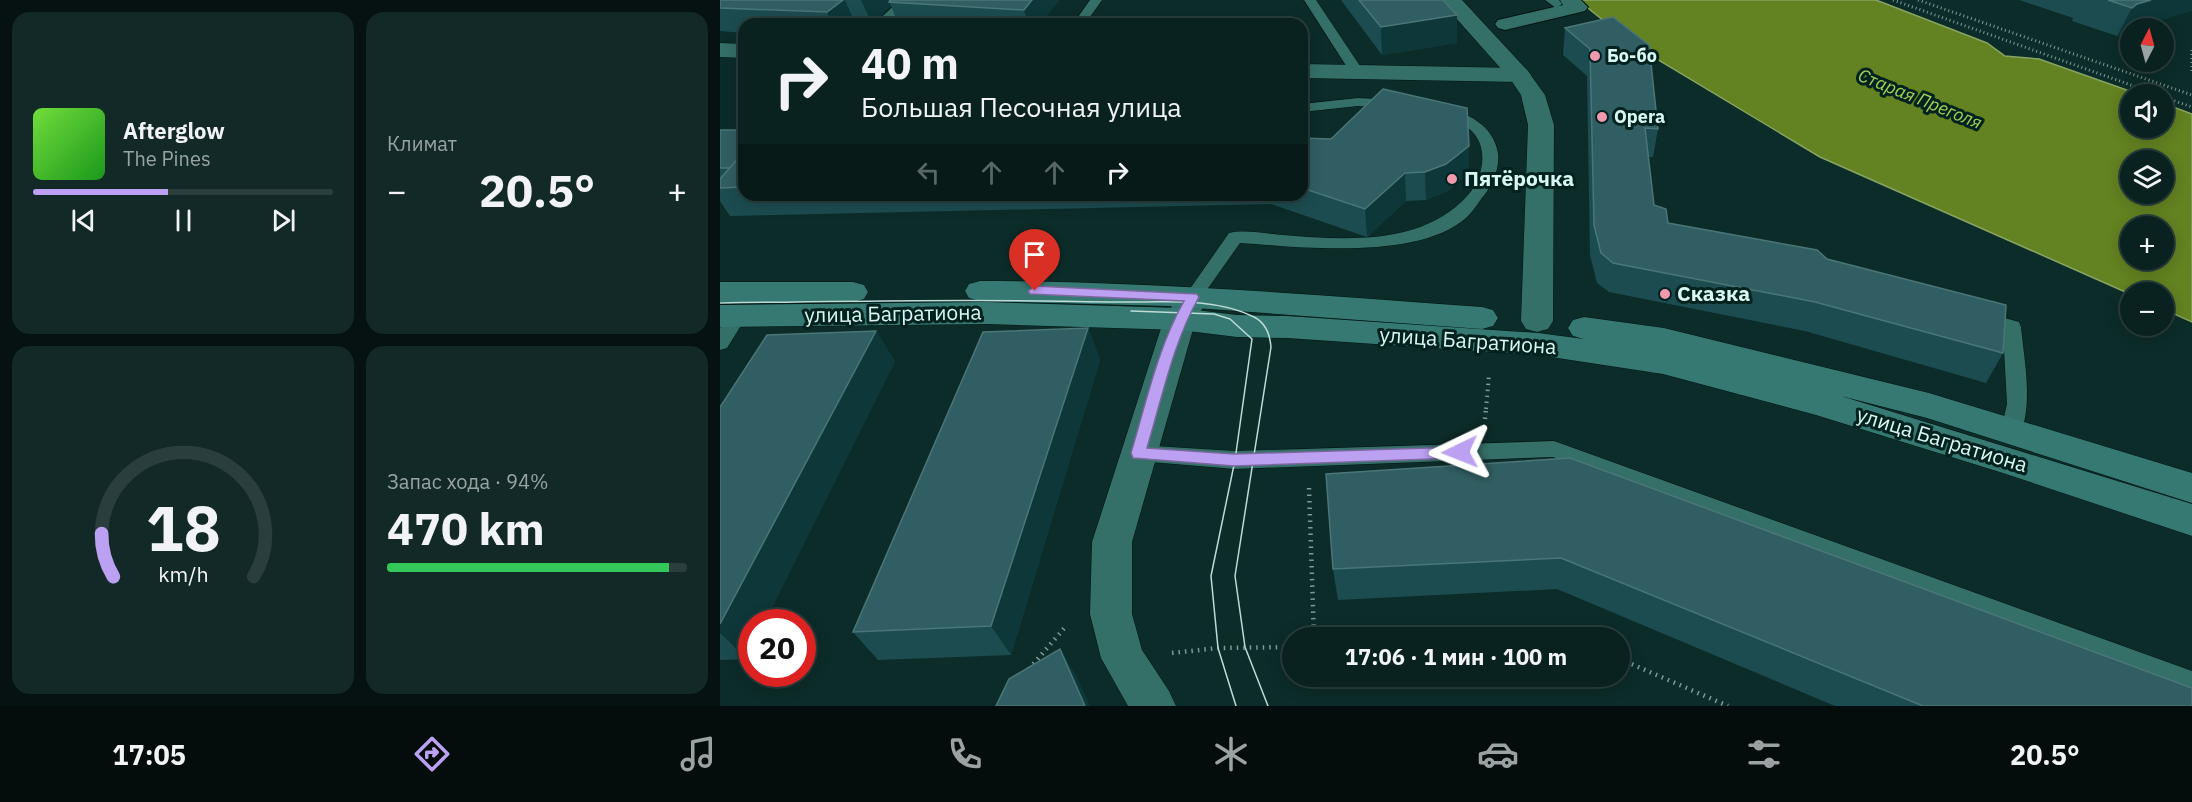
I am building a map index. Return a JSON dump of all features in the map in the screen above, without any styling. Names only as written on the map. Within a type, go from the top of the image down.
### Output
[{"type":"main road","name":"улица Багратиона","points":[[726,308],[987,313],[1186,308],[1237,326],[1538,333],[1664,339],[1929,406],[2192,488]]},
{"type":"main road","name":"улица Багратиона","points":[[1538,333],[1664,362],[1817,402],[2008,459],[2192,520]]},
{"type":"street","points":[[892,18],[912,0]]},
{"type":"street","points":[[1450,0],[1519,75],[1533,95],[1541,125],[1538,333]]},
{"type":"street","points":[[1505,24],[1578,7],[1559,1]]},
{"type":"street","points":[[720,50],[738,51]]},
{"type":"street","points":[[1308,71],[1519,75]]},
{"type":"street","points":[[1153,706],[1124,658],[1111,614],[1112,542],[1138,453],[1186,308]]},
{"type":"lane","points":[[1082,18],[1096,0]]},
{"type":"lane","points":[[1310,0],[1357,72]]},
{"type":"lane","points":[[1186,308],[1234,237],[1346,243],[1383,242],[1417,236],[1454,219],[1474,202],[1490,168],[1490,153],[1483,132],[1468,121],[1446,112],[1420,107],[1358,102],[1308,107]]},
{"type":"lane","points":[[720,343],[726,308]]},
{"type":"lane","points":[[1957,310],[2013,327],[2017,404],[2012,430]]},
{"type":"lane","points":[[1138,453],[1234,460],[1554,449],[2192,683]]},
{"type":"path","points":[[1893,0],[2128,84]]},
{"type":"path","points":[[1918,0],[2192,95]]},
{"type":"path","points":[[2192,50],[2192,74]]},
{"type":"path","points":[[2174,101],[2192,107]]},
{"type":"path","points":[[1482,452],[1490,366]]},
{"type":"path","points":[[1308,457],[1314,627]]},
{"type":"path","points":[[1021,679],[1067,624],[1111,614]]},
{"type":"path","points":[[1124,658],[1218,648],[1282,647]]},
{"type":"path","points":[[1630,662],[1728,706]]},
{"type":"water","name":"Старая Преголя","points":[[1578,0],[1876,0],[1987,43],[2005,56],[2039,59],[2120,88],[2120,138],[2174,138],[2174,107],[2192,114],[2192,322],[2174,314],[2174,282],[2120,282],[2120,290],[1820,157],[1635,46]]},
{"type":"building","points":[[720,0],[843,0],[827,12],[720,8]]},
{"type":"building","points":[[890,0],[1032,0],[1024,10],[889,2]]},
{"type":"building","points":[[1359,0],[1443,0],[1457,15],[1381,27]]},
{"type":"building","points":[[2108,0],[2151,0],[2132,8]]},
{"type":"building","points":[[1613,17],[1649,45],[1658,129],[1645,128],[1654,205],[1666,209],[1668,223],[1817,250],[1827,259],[2006,305],[2003,353],[1815,302],[1613,263],[1601,253],[1594,225],[1590,49],[1565,28]]},
{"type":"building","points":[[1383,89],[1467,108],[1469,146],[1446,164],[1425,172],[1405,173],[1365,209],[1308,190],[1308,138],[1331,139]]},
{"type":"building","points":[[720,130],[738,130],[738,159],[730,168],[720,168]]},
{"type":"building","points":[[738,159],[738,187],[720,188],[720,179]]},
{"type":"building","points":[[1088,328],[991,626],[853,632],[983,332]]},
{"type":"building","points":[[876,331],[720,624],[720,407],[767,335]]},
{"type":"building","points":[[1570,458],[2192,688],[2192,706],[1923,706],[1561,558],[1333,569],[1326,474]]},
{"type":"building","points":[[1060,649],[1085,706],[996,706],[1009,679]]},
{"type":"tram line","points":[[720,303],[964,300],[1184,302],[1220,306],[1254,317],[1267,330],[1271,347],[1235,576],[1245,647],[1268,706]]},
{"type":"tram line","points":[[1131,311],[1214,314],[1230,319],[1252,339],[1235,460],[1211,576],[1218,648],[1236,706]]},
{"type":"place","name":"Бо-бо","points":[[1595,56]]},
{"type":"place","name":"Opera","points":[[1602,117]]},
{"type":"place","name":"Пятёрочка","points":[[1452,179]]},
{"type":"place","name":"Сказка","points":[[1665,294]]},
{"type":"route","points":[[1035,291],[1192,297],[1180,319],[1138,453],[1234,460],[1460,452]]}]
